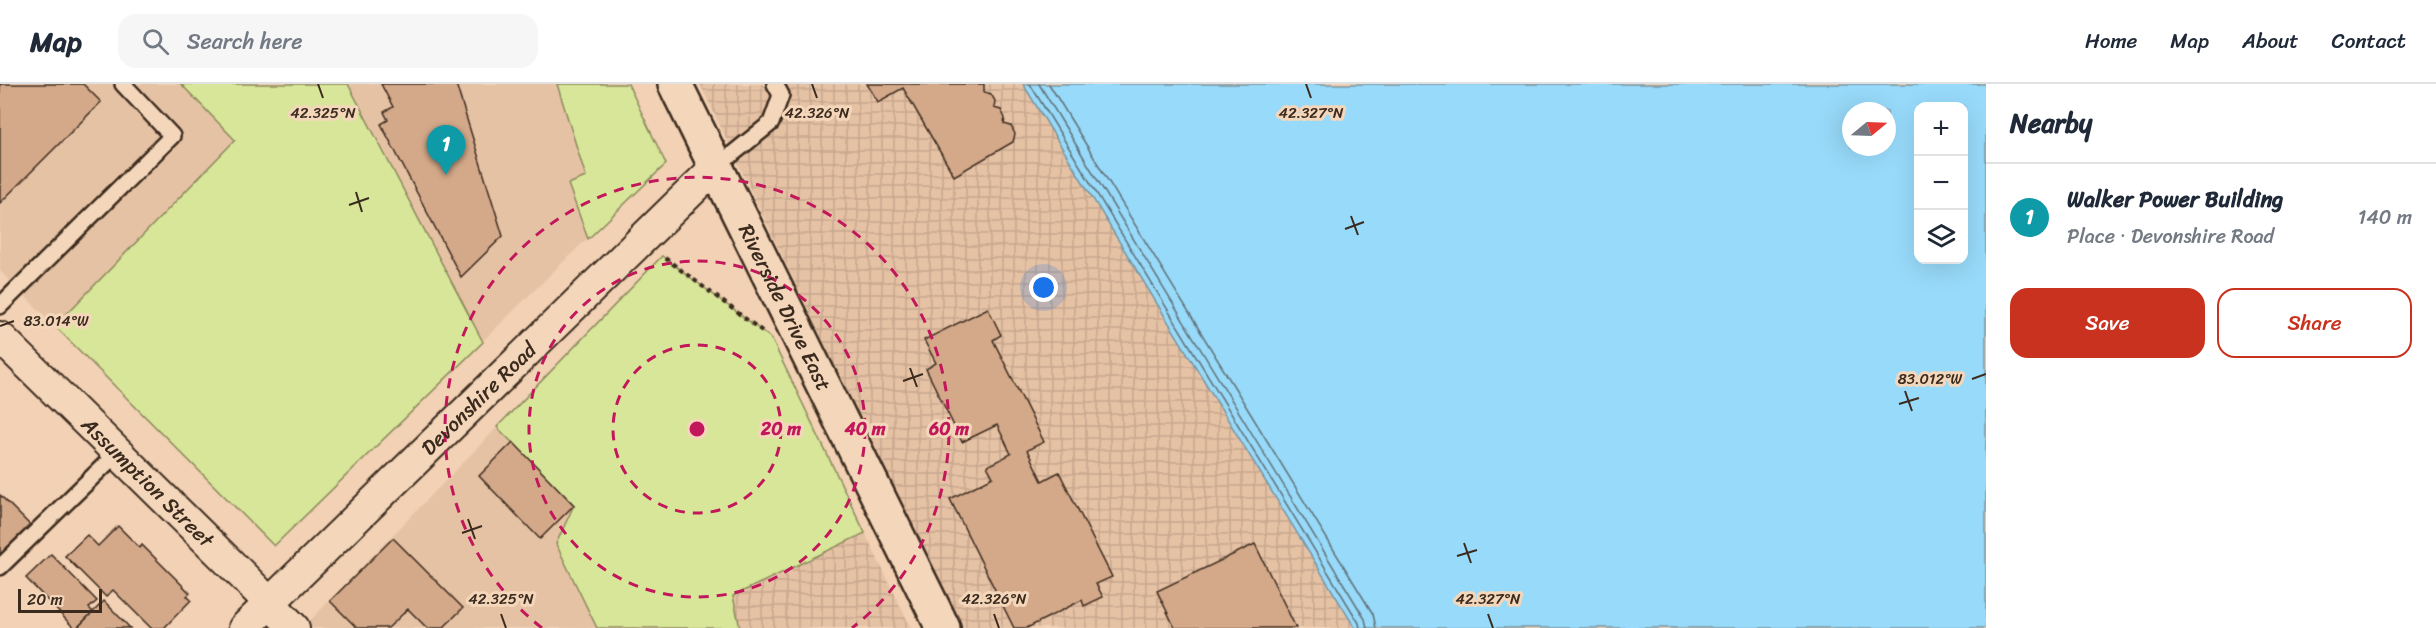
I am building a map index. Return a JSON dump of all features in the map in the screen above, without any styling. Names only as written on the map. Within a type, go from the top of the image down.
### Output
[{"type":"main road","name":"Riverside Drive East","points":[[675,84],[943,628]]},
{"type":"street","name":"Devonshire Road","points":[[244,628],[715,168]]},
{"type":"street","name":"Assumption Street","points":[[0,337],[294,628]]},
{"type":"lane","points":[[0,306],[171,136],[123,84]]},
{"type":"lane","points":[[715,168],[771,123],[781,95],[775,84]]},
{"type":"lane","points":[[0,567],[117,453]]},
{"type":"path","points":[[662,256],[771,338]]},
{"type":"shaded area","points":[[0,84],[623,84],[666,161],[274,546],[0,271]]},
{"type":"shaded area","points":[[700,84],[1023,84],[1354,628],[960,628]]},
{"type":"shaded area","points":[[515,409],[631,555],[635,628],[303,628]]},
{"type":"shaded area","points":[[865,533],[911,628],[740,628],[733,596]]},
{"type":"green space","points":[[181,84],[348,84],[483,342],[274,546],[55,326],[235,140]]},
{"type":"green space","points":[[557,84],[628,84],[666,164],[588,239],[568,184],[586,177]]},
{"type":"green space","points":[[662,256],[771,338],[865,533],[733,596],[740,628],[597,628],[556,544],[574,505],[497,427]]},
{"type":"water","points":[[1023,84],[1986,84],[1986,628],[1355,628]]},
{"type":"building","points":[[0,84],[83,84],[101,102],[0,203]]},
{"type":"building","points":[[381,84],[456,84],[503,236],[461,277],[381,124],[388,120],[384,112],[393,107]]},
{"type":"building","points":[[867,84],[984,84],[984,92],[991,94],[995,101],[994,108],[1001,110],[1005,118],[1004,124],[1011,126],[1015,134],[1013,142],[954,176],[903,88],[878,102]]},
{"type":"building","points":[[988,308],[1001,335],[993,340],[1044,442],[1027,450],[1042,481],[1059,472],[1112,577],[1096,584],[1103,597],[1084,606],[1082,600],[1027,628],[1014,628],[950,499],[993,477],[987,466],[1011,454],[997,425],[962,442],[926,369],[936,363],[924,340]]},
{"type":"building","points":[[513,442],[574,505],[540,539],[479,476]]},
{"type":"building","points":[[0,495],[33,528],[0,561]]},
{"type":"building","points":[[118,526],[140,548],[142,545],[190,593],[187,596],[191,600],[164,628],[151,628],[113,590],[106,597],[65,556],[87,535],[98,546]]},
{"type":"building","points":[[393,538],[463,608],[443,628],[427,628],[408,609],[388,628],[357,628],[330,601]]},
{"type":"building","points":[[1255,544],[1296,628],[1175,628],[1157,591]]},
{"type":"building","points":[[51,554],[97,601],[89,608],[93,612],[77,628],[74,628],[26,578]]},
{"type":"building","points":[[104,601],[130,628],[77,628]]},
{"type":"place","name":"Walker Power Building","points":[[446,175]]}]
